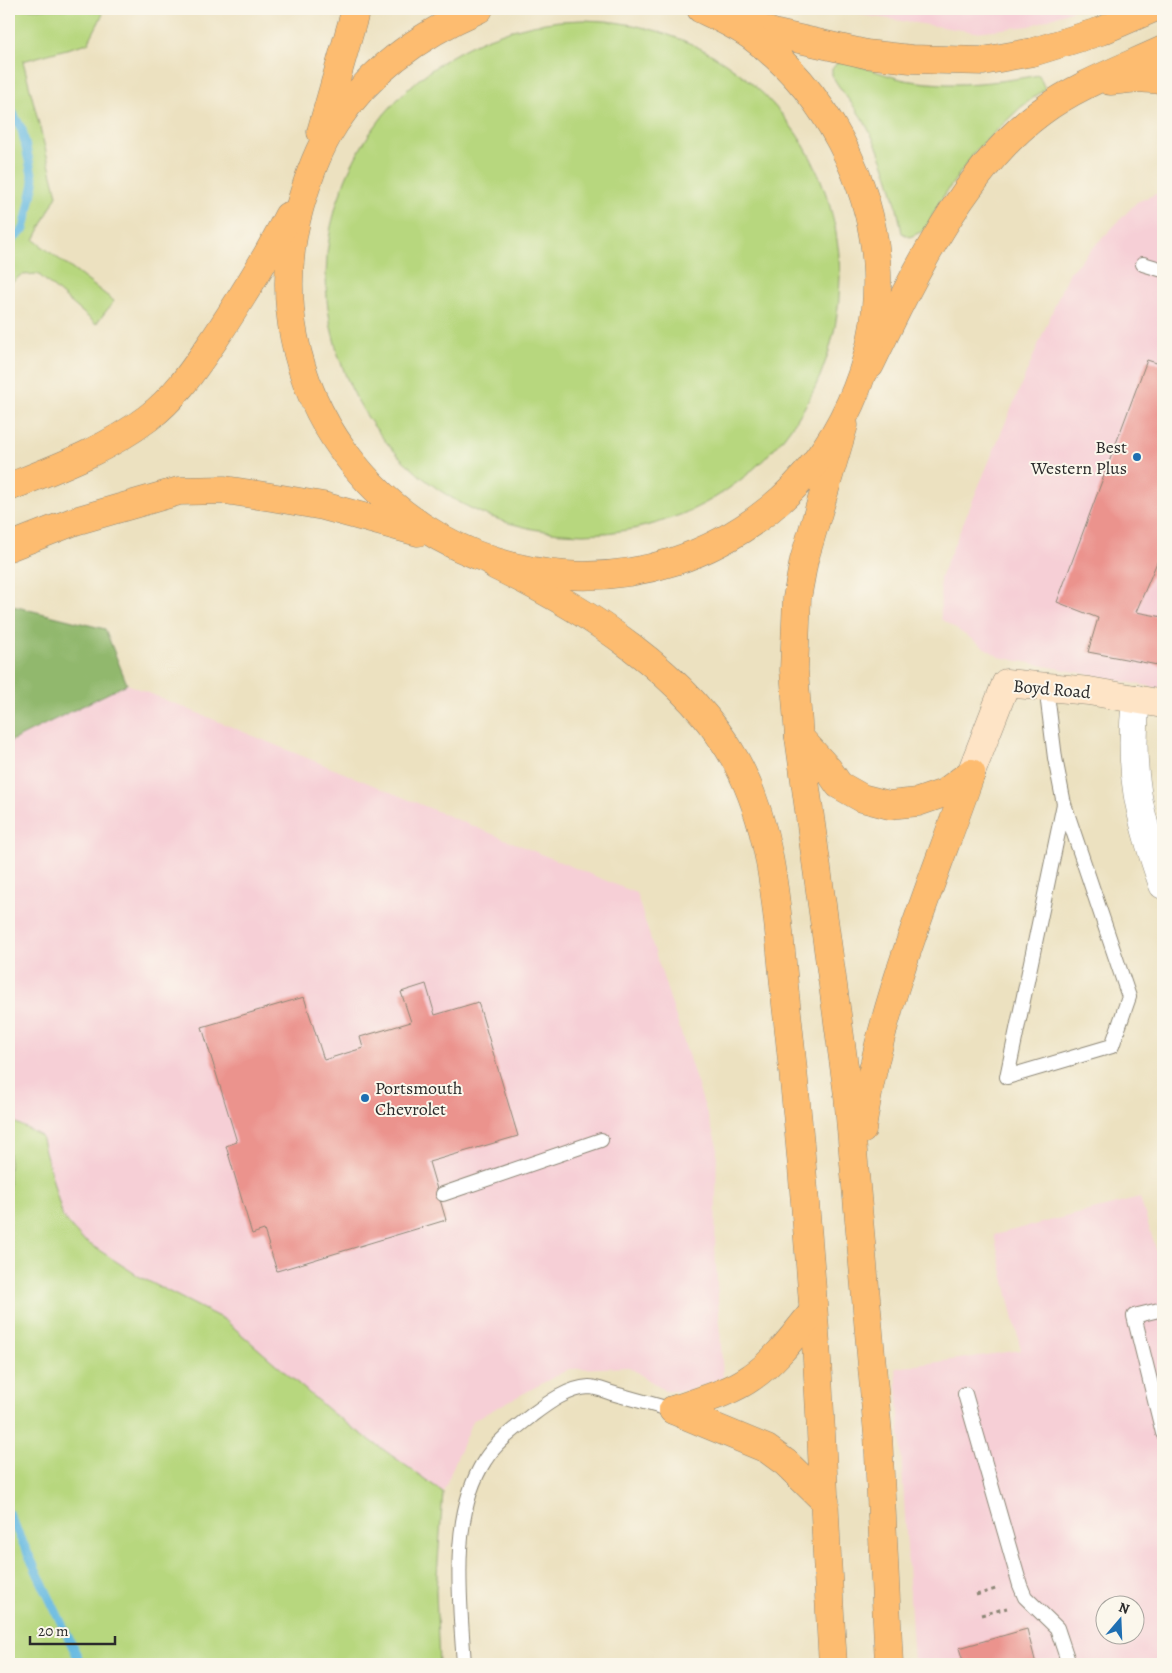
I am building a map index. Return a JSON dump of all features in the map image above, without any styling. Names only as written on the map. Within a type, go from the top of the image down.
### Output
[{"type":"main road","points":[[356,9],[293,232],[289,264],[294,332],[302,369],[316,403],[333,436],[354,466],[379,494],[408,518],[439,538],[554,596],[592,620],[661,670],[704,714],[731,753],[746,782],[763,828],[772,868],[791,1052],[813,1312],[825,1501],[832,1664]]},
{"type":"main road","points":[[9,487],[109,444],[149,417],[167,401],[199,363],[241,301],[267,259],[310,170],[335,124],[368,82],[416,41],[448,22],[480,9]]},
{"type":"main road","points":[[702,9],[777,34],[866,54],[920,59],[984,61],[1010,58],[1102,31],[1152,9]]},
{"type":"main road","points":[[702,9],[748,34],[773,54],[796,78],[836,134],[859,184],[873,236],[877,272],[876,309],[864,362],[804,560],[797,598],[794,670],[799,736],[848,1095],[878,1434],[889,1664]]},
{"type":"main road","points":[[1102,31],[1126,9]]},
{"type":"main road","points":[[473,554],[508,566],[544,574],[582,576],[618,574],[654,568],[689,557],[738,532],[783,499],[807,474],[829,445],[847,414],[901,301],[929,250],[985,166],[1007,142],[1042,112],[1094,82],[1163,50]]},
{"type":"main road","points":[[1094,82],[1138,78],[1163,80]]},
{"type":"main road","points":[[9,547],[76,522],[179,491],[225,490],[323,506],[439,538]]},
{"type":"main road","points":[[799,736],[839,785],[862,798],[889,805],[918,802],[944,793],[971,774]]},
{"type":"main road","points":[[855,1186],[866,1103],[888,1007],[971,774]]},
{"type":"main road","points":[[673,1410],[718,1394],[752,1378],[772,1360],[813,1312]]},
{"type":"main road","points":[[673,1410],[766,1449],[786,1464],[825,1501]]},
{"type":"street","name":"Boyd Road","points":[[971,774],[1006,683],[1046,686],[1163,704]]},
{"type":"street","points":[[1136,699],[1132,747],[1136,789],[1146,836],[1163,885]]},
{"type":"lane","points":[[1143,264],[1163,270]]},
{"type":"lane","points":[[1046,686],[1055,758],[1064,804],[1129,997],[1112,1046],[1007,1077],[1064,804]]},
{"type":"lane","points":[[443,1194],[601,1140]]},
{"type":"lane","points":[[1163,1308],[1134,1316],[1163,1433]]},
{"type":"lane","points":[[464,1664],[460,1596],[460,1553],[467,1504],[475,1481],[486,1459],[513,1429],[572,1390],[590,1387],[673,1410]]},
{"type":"lane","points":[[966,1394],[1020,1585],[1025,1597],[1057,1628],[1069,1664]]},
{"type":"shaded area","points":[[847,9],[1076,9],[1030,26],[975,32],[862,15]]},
{"type":"shaded area","points":[[1163,191],[1163,689],[999,657],[941,619],[940,578],[1068,274],[1137,202]]},
{"type":"shaded area","points":[[127,684],[636,893],[717,1145],[715,1250],[723,1377],[688,1391],[665,1391],[629,1367],[569,1369],[472,1421],[443,1492],[332,1413],[225,1320],[140,1277],[82,1239],[63,1218],[41,1136],[9,1119],[9,742]]},
{"type":"shaded area","points":[[1140,1198],[1163,1272],[1163,1664],[914,1664],[896,1368],[1021,1350],[994,1235]]},
{"type":"green space","points":[[20,9],[97,9],[103,14],[88,43],[23,61],[57,195],[34,240],[114,301],[96,324],[38,274],[21,275],[9,285],[9,17]]},
{"type":"green space","points":[[583,20],[633,25],[682,39],[726,63],[765,95],[797,134],[821,178],[835,227],[840,277],[835,327],[821,376],[797,420],[765,459],[726,491],[682,515],[633,529],[583,534],[533,529],[484,515],[440,491],[401,459],[369,420],[345,376],[331,327],[326,277],[331,227],[345,178],[369,134],[401,95],[440,63],[484,39],[533,25]]},
{"type":"green space","points":[[838,62],[844,62],[905,80],[939,84],[989,82],[1039,75],[1045,89],[1021,107],[977,149],[940,201],[925,230],[910,237],[902,233],[888,176],[872,136],[832,75],[832,69]]},
{"type":"green space","points":[[9,605],[105,629],[127,684],[9,742]]},
{"type":"green space","points":[[9,1119],[41,1136],[63,1218],[82,1239],[140,1277],[225,1320],[332,1413],[443,1492],[436,1590],[439,1664],[9,1664]]},
{"type":"building","name":"Best Western Plus","points":[[1147,360],[1163,365],[1163,548],[1136,612],[1163,617],[1163,666],[1088,652],[1098,618],[1057,602]]},
{"type":"building","name":"Portsmouth Chevrolet","points":[[426,984],[435,1015],[478,1002],[518,1136],[429,1162],[446,1220],[277,1271],[264,1230],[252,1234],[226,1146],[237,1142],[202,1027],[304,997],[324,1060],[363,1048],[360,1037],[411,1022],[401,992]]},
{"type":"building","points":[[1027,1629],[1036,1664],[964,1664],[959,1648]]},
{"type":"waterway","points":[[9,106],[22,130],[34,183],[24,229],[9,242]]},
{"type":"waterway","points":[[9,1514],[81,1664]]},
{"type":"place","name":"Best Western Plus","points":[[1137,457]]},
{"type":"place","name":"Portsmouth Chevrolet","points":[[365,1098]]}]
